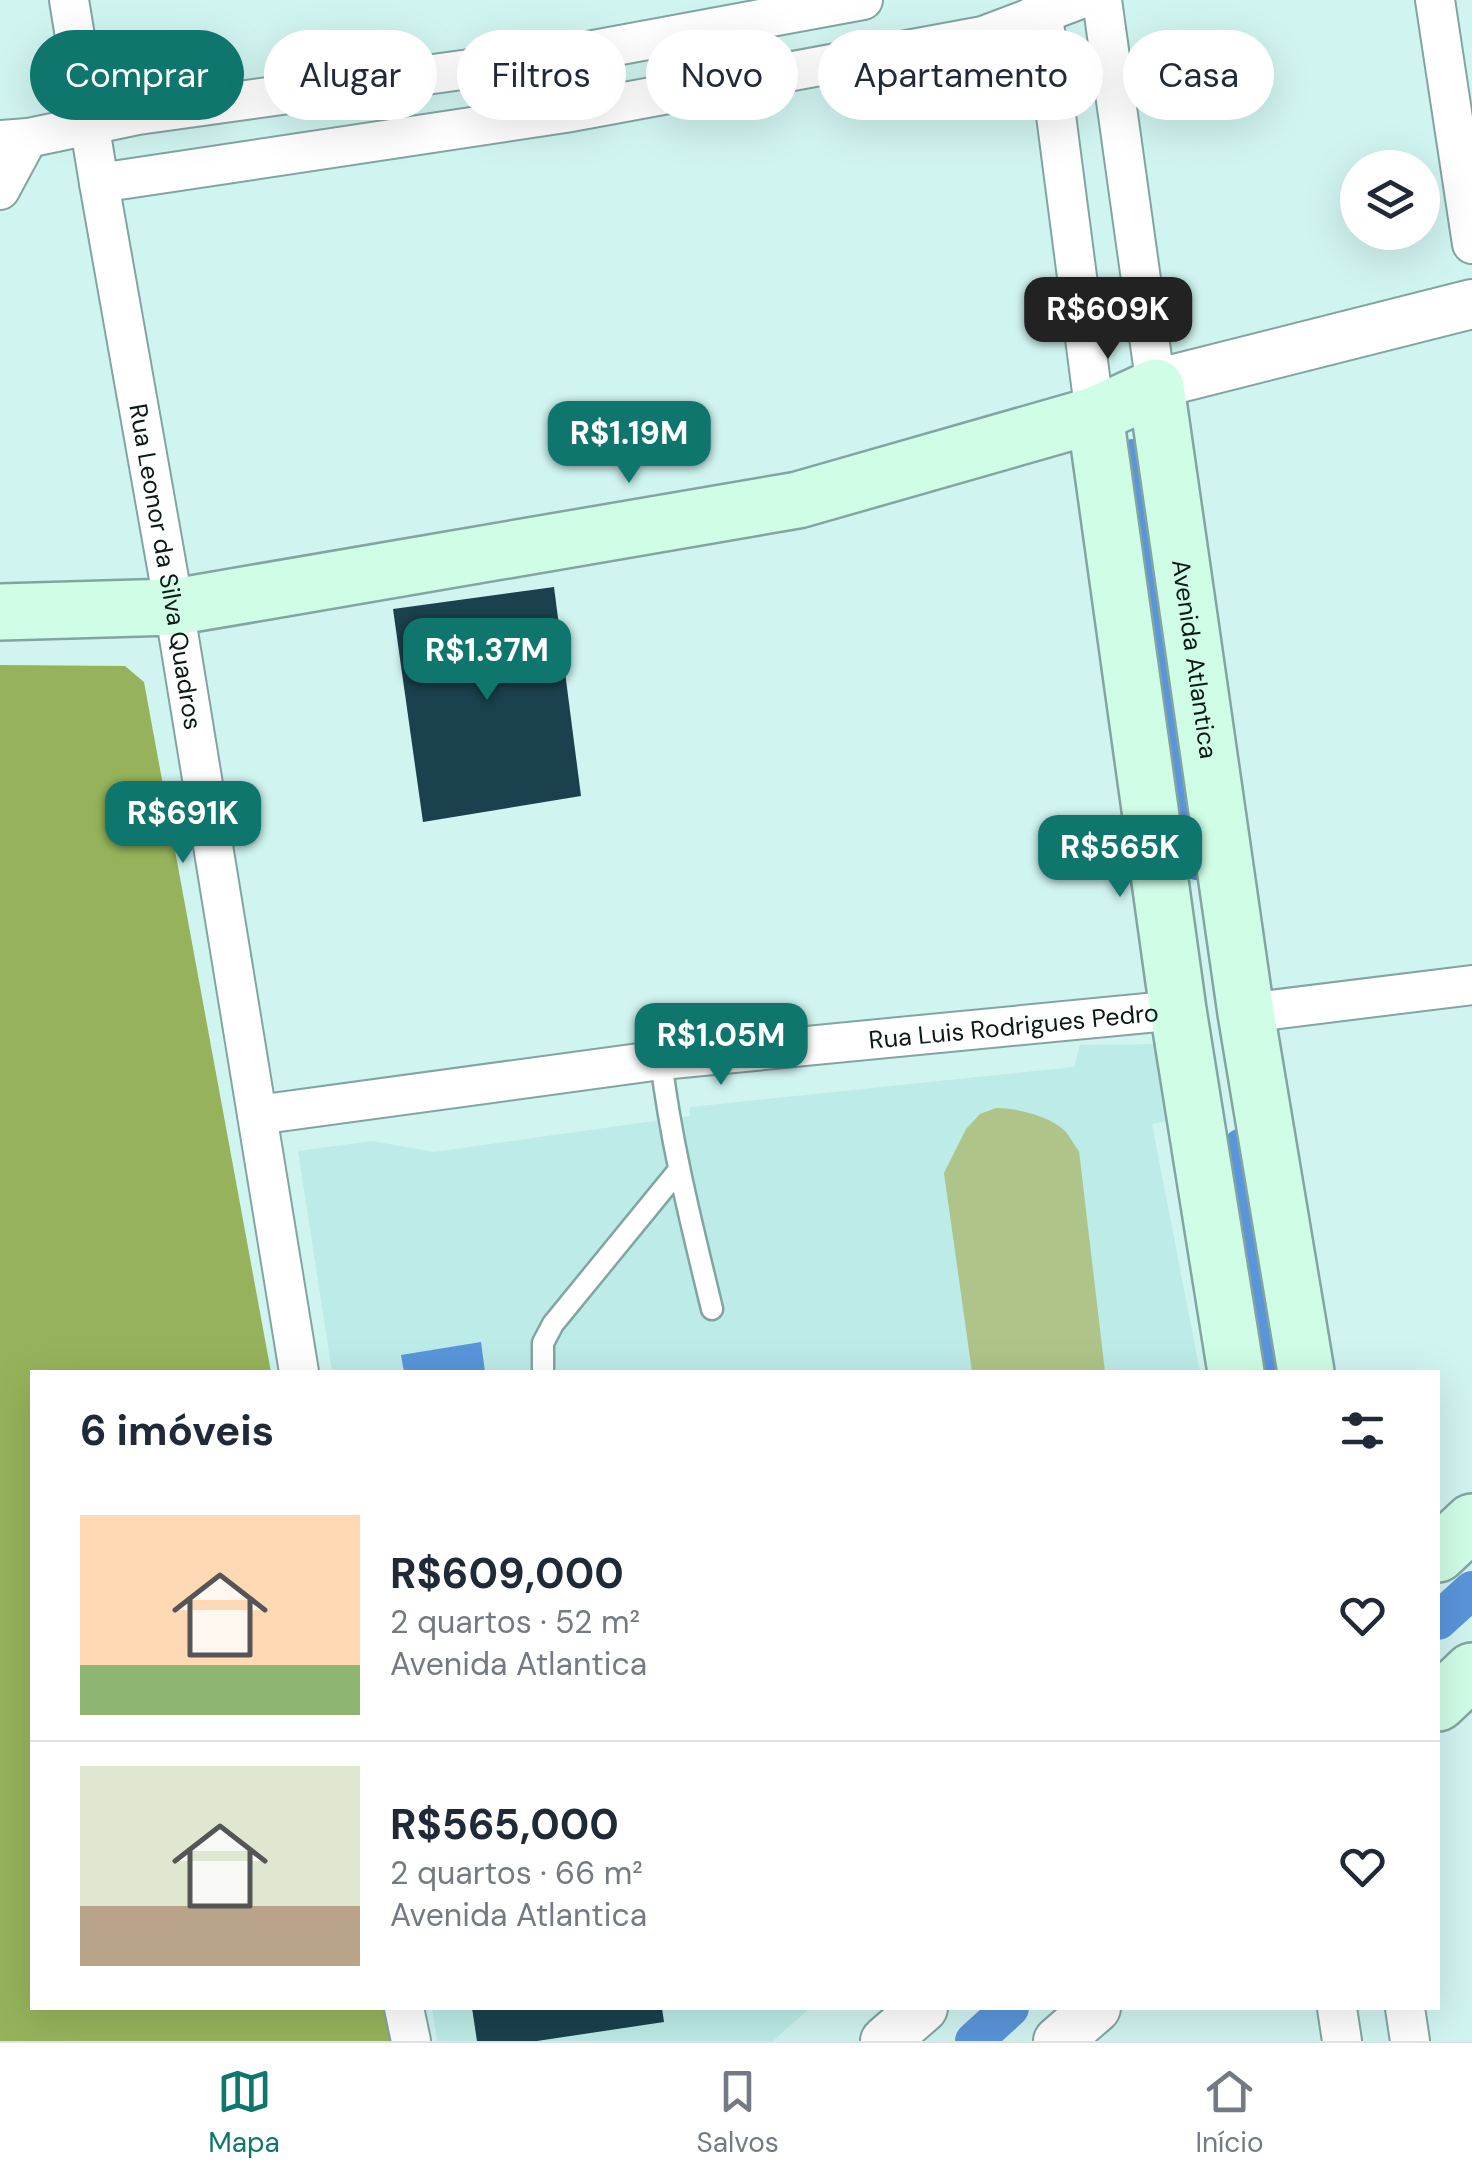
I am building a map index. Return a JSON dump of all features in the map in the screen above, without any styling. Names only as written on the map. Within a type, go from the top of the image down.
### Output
[{"type":"main road","points":[[0,612],[174,607],[798,500],[1094,415],[1156,387]]},
{"type":"main road","name":"Avenida Atlantica","points":[[1156,387],[1246,1013],[1306,1370]]},
{"type":"main road","points":[[1094,415],[1178,1010],[1236,1370]]},
{"type":"main road","points":[[1440,1552],[1472,1522]]},
{"type":"main road","points":[[1440,1701],[1472,1671]]},
{"type":"street","name":"Rua Leonor da Silva Quadros","points":[[69,0],[174,607],[298,1370]]},
{"type":"street","points":[[0,190],[14,139],[138,115],[556,57],[863,0]]},
{"type":"street","name":"Avenida Atlantica","points":[[1102,0],[1156,387]]},
{"type":"street","points":[[1435,0],[1472,244]]},
{"type":"street","points":[[98,183],[565,113],[983,36],[1012,27],[1054,4],[1094,415]]},
{"type":"street","points":[[1156,387],[1472,304]]},
{"type":"street","points":[[1246,1013],[1472,985]]},
{"type":"street","name":"Rua Luis Rodrigues Pedro","points":[[257,1115],[661,1060],[1178,1010]]},
{"type":"street","points":[[404,2010],[410,2041]]},
{"type":"street","points":[[885,2041],[921,2010]]},
{"type":"street","points":[[1058,2041],[1094,2010]]},
{"type":"street","points":[[1337,2010],[1342,2041]]},
{"type":"street","points":[[1405,2010],[1410,2041]]},
{"type":"lane","points":[[661,1060],[678,1172],[712,1309]]},
{"type":"lane","points":[[542,1370],[543,1343],[553,1324],[678,1172]]},
{"type":"shaded area","points":[[1160,1044],[1171,1120],[1152,1124],[1200,1370],[332,1370],[298,1151],[372,1141],[434,1152],[690,1116],[690,1107],[1074,1067],[1080,1045]]},
{"type":"shaded area","points":[[432,2010],[808,2010],[773,2041],[437,2041]]},
{"type":"green space","points":[[0,665],[125,666],[144,682],[271,1370],[30,1370],[30,2010],[387,2010],[394,2041],[0,2041]]},
{"type":"green space","points":[[996,1108],[1042,1117],[1065,1131],[1079,1151],[1105,1370],[972,1370],[944,1173],[966,1129],[980,1114]]},
{"type":"water","points":[[481,1342],[485,1370],[404,1370],[401,1355]]},
{"type":"building","points":[[554,587],[581,796],[423,822],[393,609]]},
{"type":"building","points":[[472,2010],[662,2010],[664,2022],[537,2041],[477,2041]]},
{"type":"waterway","points":[[1133,458],[1197,861]]},
{"type":"waterway","points":[[1242,1147],[1274,1370]]},
{"type":"waterway","points":[[1440,1619],[1472,1590]]},
{"type":"waterway","points":[[974,2041],[1008,2010]]}]
